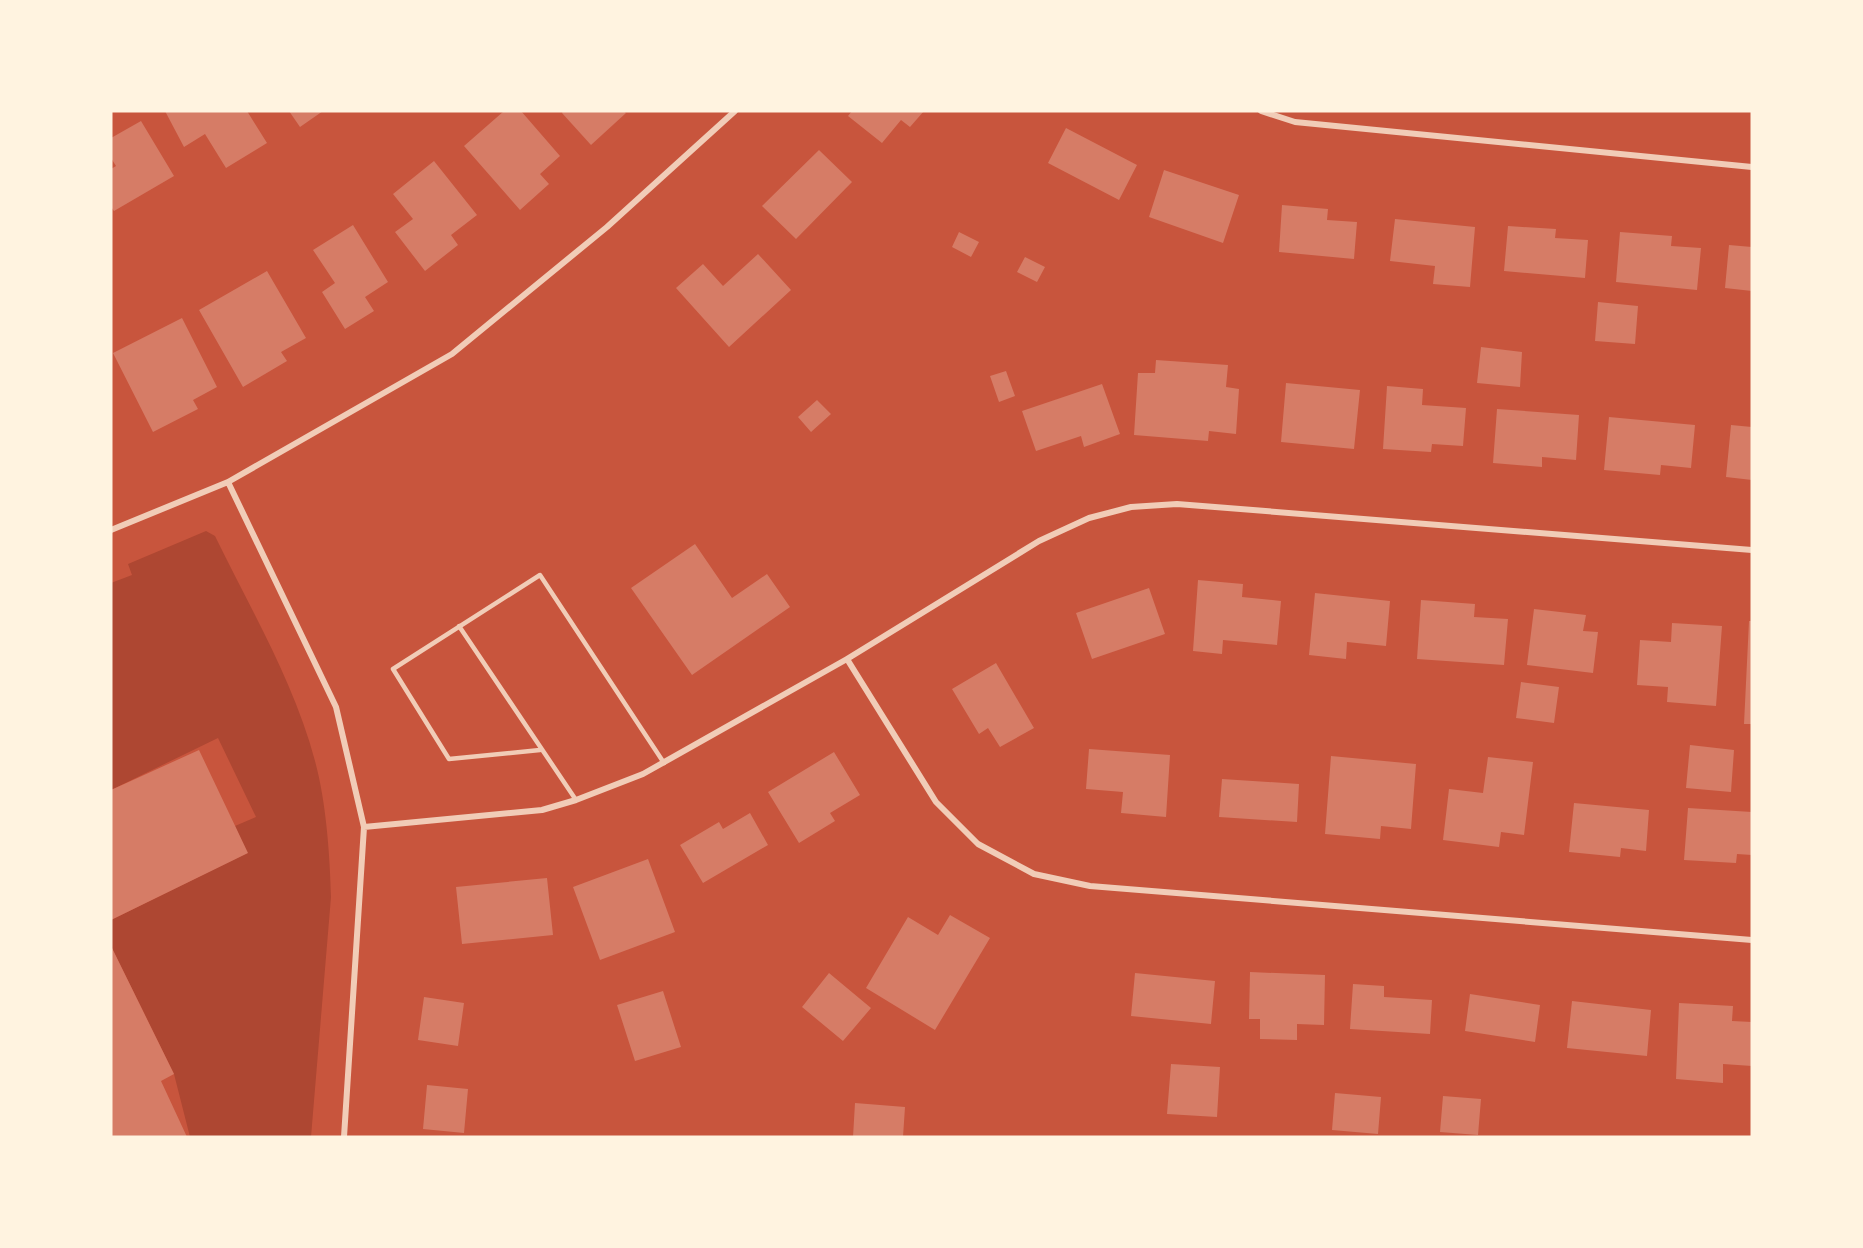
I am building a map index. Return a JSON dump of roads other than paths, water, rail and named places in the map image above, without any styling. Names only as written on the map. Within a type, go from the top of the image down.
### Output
[{"type":"street","points":[[111,530],[228,482],[452,354],[607,227],[735,111]]},
{"type":"street","points":[[1261,111],[1295,122],[1752,166]]},
{"type":"street","points":[[228,482],[336,707],[364,827],[344,1137]]},
{"type":"street","points":[[364,827],[542,810],[576,801],[664,763],[847,659],[1039,542],[1089,518],[1131,507],[1177,504],[1752,550]]},
{"type":"street","points":[[847,659],[936,802],[978,844],[1034,874],[1090,886],[1752,940]]},
{"type":"lane","points":[[540,750],[449,759],[393,669],[540,575],[664,763]]},
{"type":"lane","points":[[459,626],[576,801]]}]
